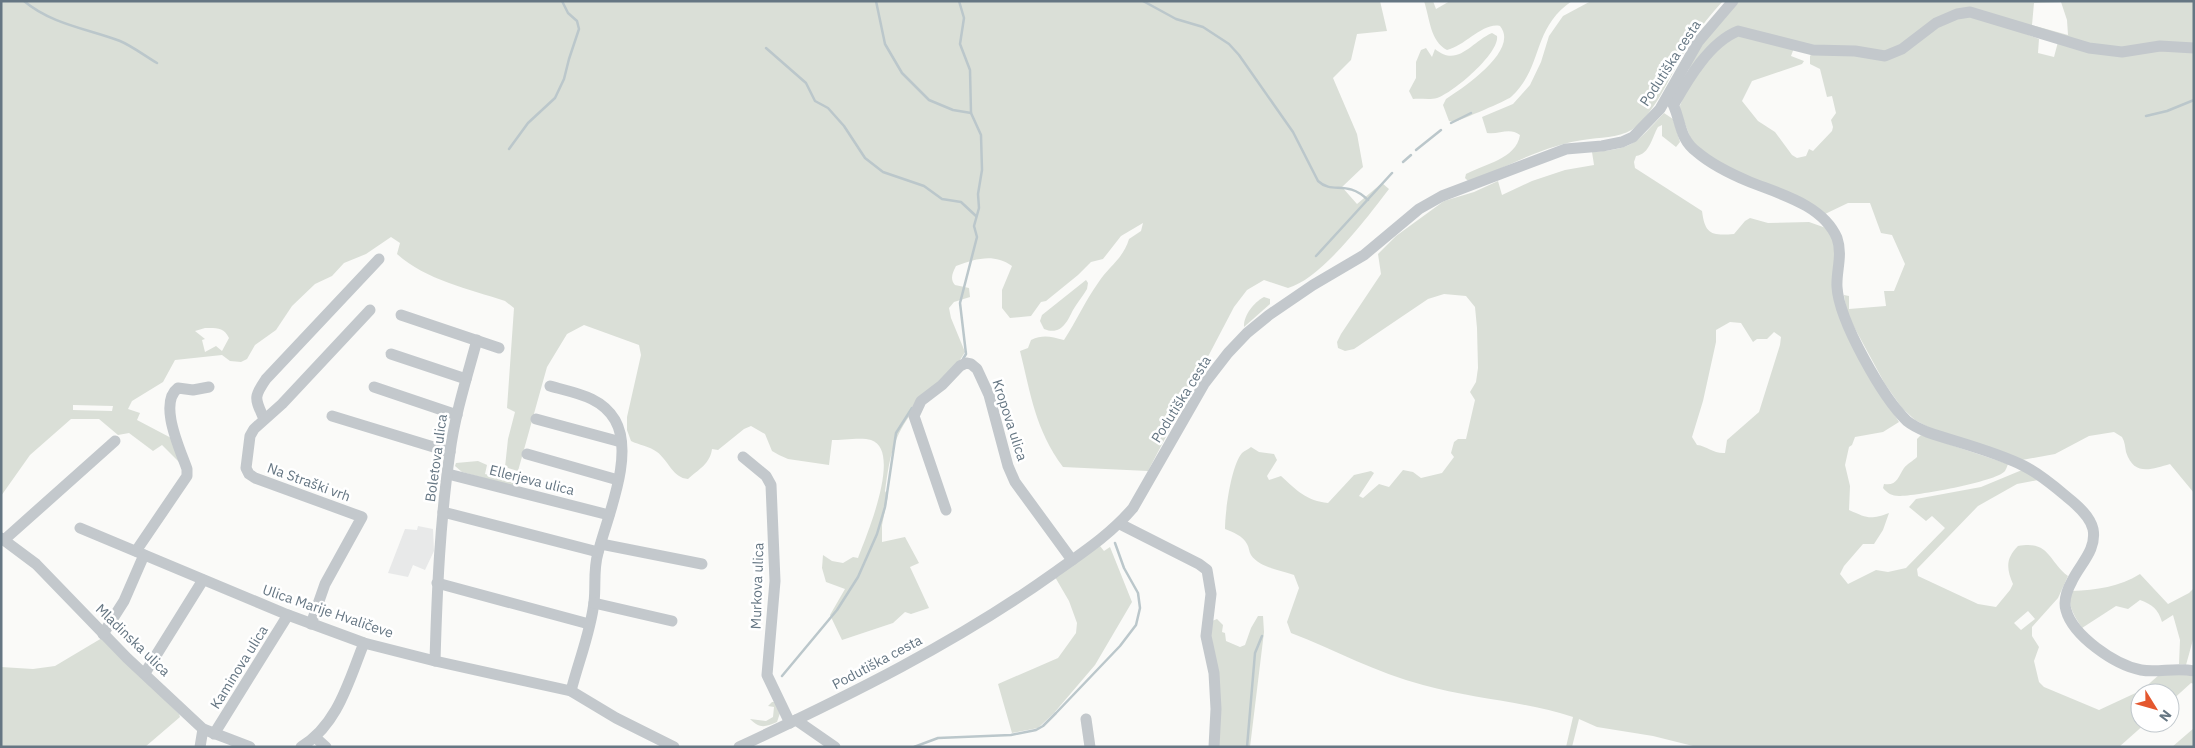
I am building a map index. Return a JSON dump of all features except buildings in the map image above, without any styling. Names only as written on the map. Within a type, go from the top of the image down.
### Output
[{"type":"street","name":"Podutiška cesta","points":[[739,747],[845,697],[985,620],[1072,560],[1120,524],[1133,508],[1204,384],[1228,353],[1269,315],[1313,285],[1364,255],[1418,209],[1442,196],[1566,149],[1622,142],[1633,137],[1671,100],[1698,42],[1733,1]]},
{"type":"street","points":[[2194,48],[2160,46],[2122,52],[2089,48],[1970,12],[1957,14],[1936,23],[1902,49],[1885,56],[1855,51],[1813,50],[1738,31],[1727,36],[1713,49],[1671,100],[1679,127],[1688,145],[1696,152],[1718,166],[1793,200],[1814,212],[1830,226],[1837,239],[1840,254],[1837,288],[1851,332],[1886,393],[1906,420],[1927,432],[2024,466],[2047,480],[2076,504],[2088,518],[2093,529],[2093,542],[2088,555],[2072,580],[2065,603],[2072,623],[2081,635],[2106,654],[2141,670],[2185,669],[2194,671]]},
{"type":"street","points":[[264,419],[257,403],[256,394],[266,379],[380,259]]},
{"type":"street","name":"Na Straški vrh","points":[[311,624],[325,584],[362,517],[278,487],[249,474],[246,468],[250,436],[254,429],[282,404],[370,310]]},
{"type":"street","points":[[401,315],[499,348]]},
{"type":"street","name":"Boletova ulica","points":[[435,661],[437,582],[450,452],[457,415],[477,340]]},
{"type":"street","points":[[391,354],[466,379]]},
{"type":"street","name":"Kropova ulica","points":[[946,510],[914,416],[921,401],[942,385],[960,366],[966,363],[971,364],[977,369],[989,395],[1008,466],[1015,482],[1072,560]]},
{"type":"street","points":[[550,386],[588,397],[600,404],[616,421],[621,442],[622,460],[618,480],[594,575],[594,603],[571,691]]},
{"type":"street","points":[[374,387],[457,415]]},
{"type":"street","points":[[103,634],[124,601],[140,553],[186,476],[187,469],[169,410],[171,396],[178,388],[193,390],[209,388]]},
{"type":"street","points":[[332,416],[450,452]]},
{"type":"street","points":[[536,419],[621,442]]},
{"type":"street","name":"Mladinska ulica","points":[[114,441],[3,539],[36,564],[103,634],[203,729],[250,747]]},
{"type":"street","name":"Ellerjeva ulica","points":[[527,454],[618,480]]},
{"type":"street","name":"Murkova ulica","points":[[744,457],[766,476],[771,485],[775,581],[767,674],[793,721]]},
{"type":"street","name":"Ellerjeva ulica","points":[[448,474],[608,515]]},
{"type":"street","points":[[443,512],[600,548],[702,564]]},
{"type":"street","points":[[1120,524],[1207,570],[1211,594],[1206,636],[1214,673],[1216,709],[1214,747]]},
{"type":"street","name":"Ulica Marije Hvaličeve","points":[[80,528],[288,615],[364,642],[435,661],[571,691],[616,718],[674,747]]},
{"type":"street","points":[[145,673],[203,580]]},
{"type":"street","points":[[437,582],[589,624]]},
{"type":"street","points":[[594,603],[672,621]]},
{"type":"street","name":"Kaminova ulica","points":[[214,734],[288,615]]},
{"type":"street","points":[[301,747],[316,738],[334,714],[364,642]]},
{"type":"street","points":[[1086,719],[1090,747]]},
{"type":"street","points":[[793,721],[835,747]]},
{"type":"street","points":[[200,747],[203,729]]},
{"type":"street","points":[[316,738],[326,747]]},
{"type":"shaded area","points":[[1,1],[1380,1],[1387,31],[1357,34],[1351,60],[1333,78],[1357,134],[1363,167],[1342,187],[1357,204],[1382,183],[1389,189],[1343,246],[1315,273],[1288,288],[1264,280],[1247,290],[1234,307],[1148,471],[1063,467],[1040,425],[1020,351],[1028,348],[1031,340],[1040,337],[1064,340],[1093,290],[1123,252],[1129,239],[1141,231],[1143,223],[1121,236],[1103,259],[1091,262],[1046,301],[1041,302],[1031,316],[1010,318],[1002,308],[1002,290],[1012,266],[991,258],[984,258],[956,266],[952,281],[955,285],[969,288],[970,297],[954,302],[949,308],[951,318],[965,352],[953,369],[916,407],[899,433],[888,470],[885,491],[888,496],[882,525],[882,542],[905,537],[919,563],[910,567],[929,608],[911,614],[905,612],[893,623],[842,640],[830,615],[845,589],[826,582],[822,568],[823,555],[832,561],[843,563],[853,557],[858,558],[880,495],[883,476],[884,460],[880,447],[871,440],[832,440],[829,465],[788,459],[779,455],[772,451],[765,434],[751,426],[744,429],[718,450],[712,449],[709,459],[703,466],[688,479],[683,478],[674,472],[657,452],[631,441],[627,430],[627,417],[641,355],[639,345],[584,325],[567,334],[547,367],[518,471],[505,467],[508,439],[515,412],[507,408],[514,308],[505,301],[448,283],[421,271],[397,254],[400,243],[391,237],[366,254],[344,263],[332,276],[315,284],[292,306],[276,330],[255,345],[247,359],[241,362],[230,361],[222,355],[175,360],[163,382],[132,401],[128,409],[140,413],[137,420],[175,440],[182,465],[162,445],[153,451],[129,433],[118,435],[99,419],[71,419],[30,455],[1,496]],"holes":[[[205,328],[219,329],[227,334],[229,338],[222,351],[216,346],[205,352],[202,340],[205,339],[195,331]],[[73,405],[113,406],[112,411],[73,410]]]},
{"type":"shaded area","points":[[1424,1],[1433,1],[1436,9],[1450,1],[1572,1],[1559,12],[1550,24],[1543,36],[1529,73],[1511,97],[1454,122],[1449,121],[1443,105],[1446,99],[1487,67],[1496,57],[1502,46],[1504,36],[1500,26],[1494,26],[1447,50],[1437,41],[1431,29]]},
{"type":"shaded area","points":[[1591,1],[1723,1],[1691,41],[1651,110],[1632,130],[1615,136],[1558,146],[1528,156],[1469,182],[1465,178],[1466,174],[1499,160],[1513,150],[1520,135],[1508,131],[1487,133],[1482,117],[1513,104],[1530,85],[1541,62],[1549,36],[1563,16]]},
{"type":"shaded area","points":[[1739,1],[2194,1],[2194,47],[2099,48],[1969,10],[1886,53],[1826,49],[1738,29],[1692,71],[1687,68],[1702,44]],"holes":[[[2061,2],[2067,20],[2068,35],[2032,25],[2034,3]]]},
{"type":"shaded area","points":[[1970,13],[2039,39],[2038,53],[2054,57],[2058,42],[2149,50],[2194,50],[2194,493],[2170,464],[2150,469],[2139,468],[2134,465],[2129,460],[2122,437],[2114,432],[2089,436],[2055,454],[2022,460],[1930,428],[1915,420],[1902,408],[1885,384],[1847,314],[1844,295],[1849,296],[1849,309],[1886,306],[1884,291],[1894,291],[1905,264],[1892,235],[1881,233],[1870,203],[1848,203],[1825,214],[1718,162],[1692,142],[1679,108],[1684,96],[1709,56],[1739,34],[1794,48],[1791,56],[1804,61],[1802,64],[1752,81],[1742,101],[1758,121],[1775,132],[1792,155],[1797,158],[1806,156],[1809,149],[1813,151],[1832,131],[1831,120],[1836,113],[1832,96],[1827,97],[1820,69],[1810,64],[1810,56],[1813,52],[1875,57],[1933,27]]},
{"type":"shaded area","points":[[1492,33],[1497,36],[1496,43],[1491,52],[1484,62],[1464,81],[1437,98],[1413,99],[1409,91],[1416,78],[1416,62],[1421,50],[1426,48],[1432,57],[1435,49],[1443,54],[1458,55]]},
{"type":"shaded area","points":[[1664,113],[1673,119],[1680,142],[1676,147],[1662,136],[1662,125],[1658,127],[1648,149],[1641,155],[1636,156],[1635,168],[1702,211],[1705,225],[1710,232],[1715,234],[1734,234],[1750,218],[1768,223],[1809,222],[1826,228],[1834,241],[1834,287],[1887,403],[1899,422],[1883,432],[1855,437],[1852,445],[1849,447],[1845,465],[1850,486],[1849,510],[1869,517],[1877,517],[1889,513],[1883,530],[1874,544],[1863,544],[1844,566],[1840,574],[1848,584],[1876,570],[1888,572],[1906,568],[1945,528],[1932,516],[1926,521],[1909,507],[1916,499],[1981,487],[2022,470],[2038,480],[2017,484],[1978,506],[1917,569],[1918,576],[1978,604],[1996,607],[2013,584],[2008,564],[2014,550],[2018,546],[2029,545],[2036,546],[2048,553],[2068,576],[2058,598],[2032,627],[2032,636],[2039,647],[2034,661],[2039,682],[2044,687],[2099,710],[2130,696],[2130,733],[2135,733],[2119,747],[1697,747],[1653,736],[1597,727],[1579,719],[1572,747],[1566,747],[1573,717],[1536,707],[1442,690],[1406,680],[1291,633],[1287,622],[1299,588],[1294,575],[1260,563],[1251,555],[1248,545],[1243,539],[1225,529],[1227,501],[1232,478],[1242,453],[1251,447],[1259,452],[1274,454],[1277,460],[1267,476],[1269,480],[1281,476],[1308,497],[1328,503],[1354,475],[1371,471],[1374,473],[1359,496],[1363,498],[1379,484],[1389,487],[1403,470],[1413,472],[1421,478],[1442,473],[1454,457],[1451,453],[1454,442],[1458,439],[1466,439],[1475,400],[1470,392],[1476,382],[1478,368],[1477,328],[1475,307],[1466,296],[1444,294],[1428,299],[1354,349],[1345,351],[1338,348],[1337,342],[1341,334],[1381,274],[1378,254],[1396,236],[1444,201],[1474,192],[1498,181],[1502,195],[1532,181],[1565,170],[1594,165],[1592,152],[1618,149],[1627,146],[1641,137]],"holes":[[[1730,322],[1741,323],[1753,342],[1757,339],[1767,339],[1774,332],[1781,337],[1780,345],[1759,412],[1727,440],[1725,453],[1721,453],[1697,445],[1692,437],[1703,401],[1716,342],[1716,330]],[[2028,611],[2035,619],[2021,630],[2014,623]]]},
{"type":"shaded area","points":[[1086,280],[1088,283],[1087,289],[1063,327],[1055,331],[1044,329],[1040,321],[1042,315]]},
{"type":"shaded area","points":[[1264,297],[1270,299],[1270,304],[1244,327],[1245,318],[1250,310]]},
{"type":"shaded area","points":[[1921,435],[2008,464],[2005,471],[1999,475],[1972,484],[1908,495],[1896,496],[1890,494],[1883,488],[1884,484],[1892,484],[1905,467],[1917,457],[1917,439]]},
{"type":"shaded area","points":[[478,461],[487,465],[485,474],[514,482],[513,486],[462,472],[455,466],[456,463]]},
{"type":"shaded area","points":[[418,526],[433,529],[434,551],[425,570],[413,565],[408,577],[388,573],[405,529],[417,530]]},
{"type":"shaded area","points":[[1100,546],[1104,551],[1110,547],[1132,602],[1095,665],[1054,713],[1038,728],[1012,733],[998,684],[1058,658],[1076,633],[1077,623],[1069,601],[1055,577]]},
{"type":"shaded area","points":[[2140,574],[2168,604],[2189,593],[2194,588],[2194,636],[2186,665],[2179,664],[2180,640],[2173,615],[2162,622],[2157,611],[2145,602],[2140,600],[2128,609],[2116,606],[2082,628],[2074,615],[2070,601],[2072,591],[2108,587]]},
{"type":"shaded area","points":[[1258,616],[1263,616],[1264,632],[1250,747],[1217,747],[1210,641],[1212,621],[1217,619],[1223,625],[1222,632],[1225,633],[1226,641],[1240,647],[1245,645]]},
{"type":"shaded area","points":[[102,638],[180,717],[145,747],[1,747],[1,667],[33,669],[55,666]]},
{"type":"shaded area","points":[[2160,674],[2194,675],[2194,684],[2191,683],[2180,693],[2180,683],[2150,683]]},
{"type":"shaded area","points":[[775,702],[780,713],[777,722],[760,726],[750,719],[766,721],[773,717],[774,707],[768,706]]},
{"type":"shaded area","points":[[2194,728],[2194,747],[2172,747]]},
{"type":"waterway","points":[[24,1],[58,21],[125,43],[157,63]]},
{"type":"waterway","points":[[509,149],[528,123],[555,98],[564,79],[579,29],[577,21],[568,13],[562,1]]},
{"type":"waterway","points":[[876,1],[885,44],[902,73],[929,100],[953,110],[971,113]]},
{"type":"waterway","points":[[959,1],[964,18],[960,44],[970,70],[971,113],[981,135],[982,170],[978,194],[979,208],[974,226],[977,237],[960,303],[966,354],[963,359]]},
{"type":"waterway","points":[[1143,1],[1176,19],[1203,27],[1229,44],[1239,55],[1293,132],[1318,181],[1329,187],[1353,190],[1368,200]]},
{"type":"waterway","points":[[766,48],[806,83],[815,101],[828,108],[844,126],[865,158],[883,172],[924,186],[942,199],[961,202],[976,216]]},
{"type":"waterway","points":[[2146,116],[2167,111],[2194,100]]},
{"type":"waterway","points":[[1451,123],[1471,113]]},
{"type":"waterway","points":[[1416,150],[1441,130]]},
{"type":"waterway","points":[[1403,162],[1411,155]]},
{"type":"waterway","points":[[1316,256],[1392,173]]},
{"type":"waterway","points":[[782,676],[837,610],[858,577],[877,534],[885,507],[896,433],[912,408]]},
{"type":"waterway","points":[[914,747],[938,738],[1011,735],[1036,730],[1056,713],[1120,646],[1136,625],[1140,608],[1138,593],[1124,568],[1115,543]]},
{"type":"waterway","points":[[1247,747],[1255,653],[1262,636]]}]
